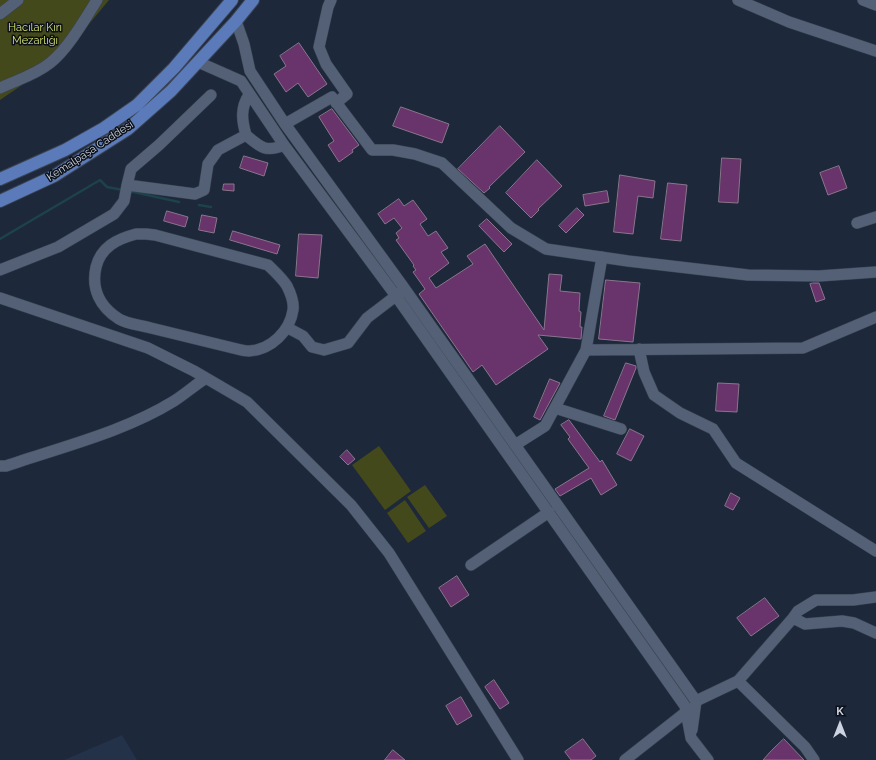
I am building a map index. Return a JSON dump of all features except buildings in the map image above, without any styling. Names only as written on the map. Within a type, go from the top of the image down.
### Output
[{"type":"main road","name":"Kemalpaşa Caddesi","points":[[0,179],[66,150],[104,128],[137,105],[174,68],[232,0]]},
{"type":"main road","name":"Kemalpaşa Caddesi","points":[[0,201],[54,176],[128,129],[171,91],[236,21],[253,0]]},
{"type":"street","points":[[0,14],[18,0]]},
{"type":"street","points":[[0,88],[28,77],[51,62],[65,47],[97,0]]},
{"type":"street","points":[[331,0],[319,47],[326,64],[347,94],[336,103]]},
{"type":"street","points":[[738,0],[789,22],[876,51]]},
{"type":"street","points":[[863,0],[876,5]]},
{"type":"street","points":[[236,21],[244,44],[250,71],[549,512],[685,706],[691,738],[708,760]]},
{"type":"street","points":[[198,62],[241,81],[284,145],[401,292],[515,445],[696,701],[691,738]]},
{"type":"street","points":[[0,270],[58,247],[114,214],[124,201],[131,169],[160,145],[211,95]]},
{"type":"street","points":[[249,95],[244,102],[242,121],[246,136],[260,147],[275,149],[284,145]]},
{"type":"street","points":[[285,124],[332,97],[372,150],[393,150],[415,154],[442,163],[511,228],[546,249],[748,274],[819,276],[876,272]]},
{"type":"street","points":[[127,185],[195,194],[204,190],[208,164],[218,150],[246,136]]},
{"type":"street","points":[[857,223],[876,217]]},
{"type":"street","points":[[136,234],[146,234],[268,266],[280,276],[291,295],[293,309],[288,328],[276,341],[266,347],[250,351],[120,320],[102,304],[96,292],[94,277],[98,261],[105,250],[115,241],[136,234]]},
{"type":"street","points":[[515,445],[545,426],[586,350],[602,257]]},
{"type":"street","points":[[288,328],[303,336],[312,347],[324,350],[348,343],[367,318],[401,292]]},
{"type":"street","points":[[0,298],[148,348],[206,378],[247,402],[351,505],[389,552],[518,760]]},
{"type":"street","points":[[586,350],[803,348],[876,317]]},
{"type":"street","points":[[639,349],[644,372],[654,395],[680,413],[713,429],[736,463],[876,551]]},
{"type":"street","points":[[0,466],[6,466],[117,428],[150,414],[174,401],[206,378]]},
{"type":"street","points":[[555,408],[621,429]]},
{"type":"street","points":[[471,565],[549,512]]},
{"type":"street","points":[[696,701],[738,681],[798,611],[816,600],[853,600],[876,597]]},
{"type":"street","points":[[793,618],[805,624],[842,621],[859,625],[876,634]]},
{"type":"street","points":[[738,681],[805,747],[814,760]]},
{"type":"street","points":[[625,760],[686,712]]},
{"type":"shaded area","points":[[122,735],[137,760],[64,760]]},
{"type":"green space","name":"Hacılar Kırı Mezarlığı","points":[[0,0],[109,0],[60,59],[0,100]]},
{"type":"green space","points":[[379,446],[411,491],[385,510],[352,465]]},
{"type":"green space","points":[[425,485],[447,516],[429,528],[407,497]]},
{"type":"green space","points":[[405,500],[426,531],[408,543],[387,513]]},
{"type":"waterway","points":[[0,239],[100,180],[107,187],[123,190]]},
{"type":"waterway","points":[[129,191],[179,202]]},
{"type":"waterway","points":[[199,205],[211,207]]}]
